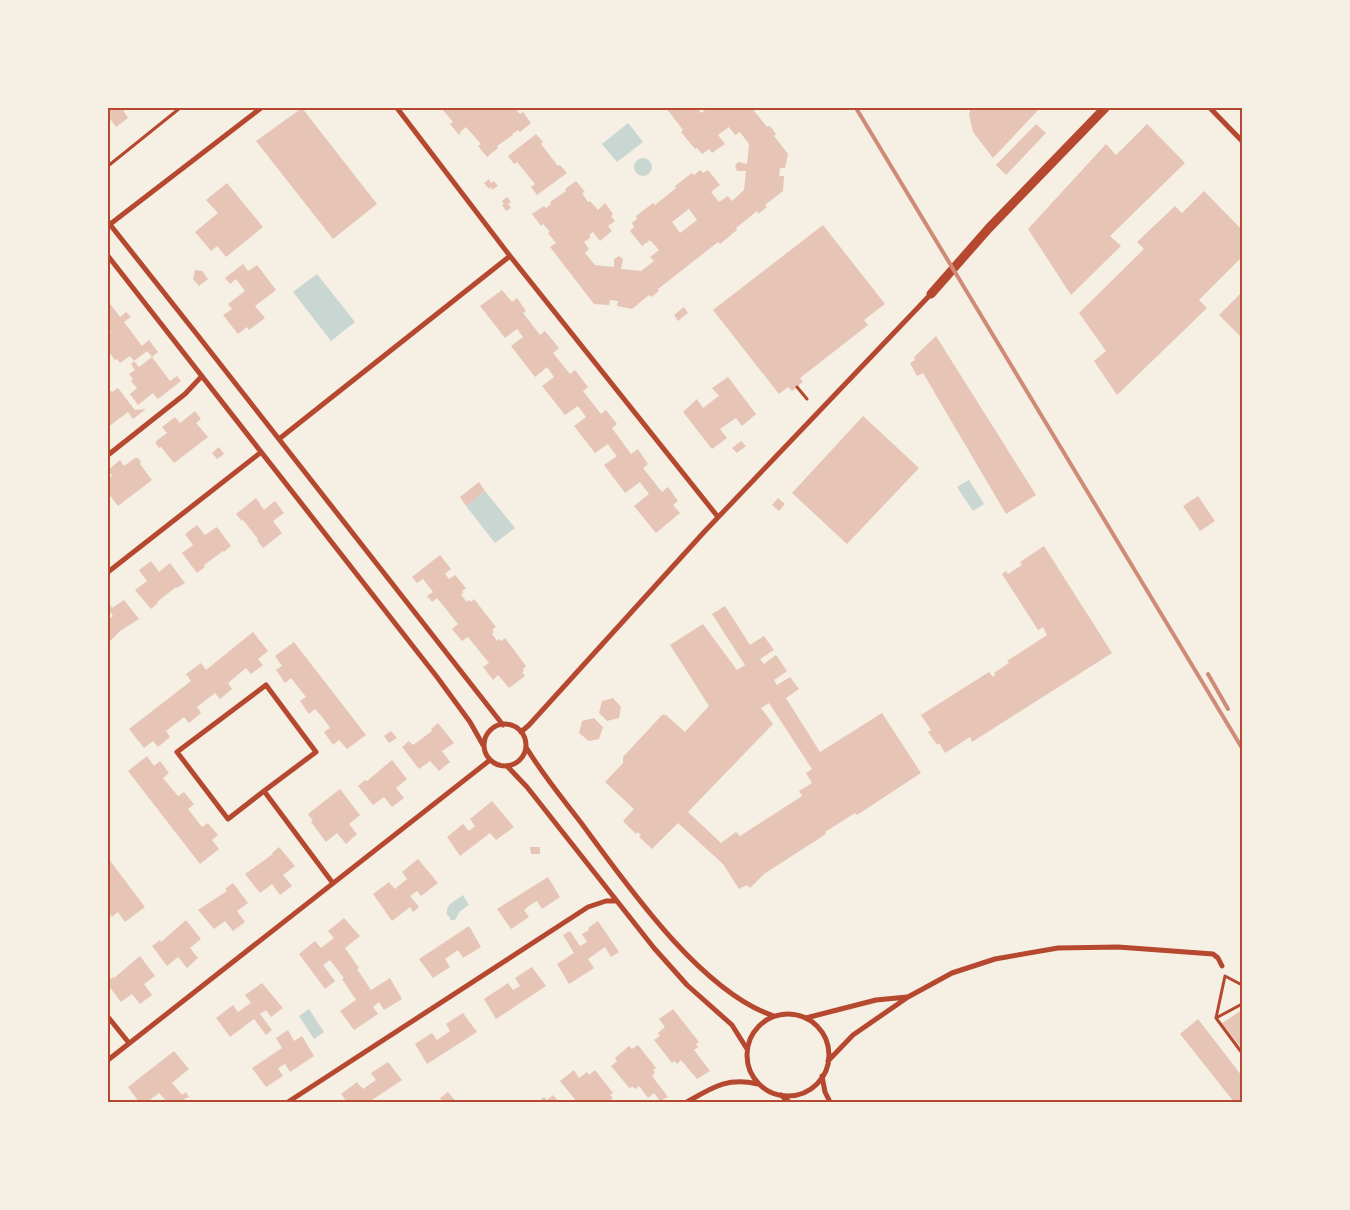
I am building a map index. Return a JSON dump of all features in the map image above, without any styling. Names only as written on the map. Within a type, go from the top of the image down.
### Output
[{"type":"street","points":[[261,108],[108,224],[503,725]]},
{"type":"street","points":[[397,108],[510,256],[718,517]]},
{"type":"street","points":[[521,732],[718,517],[931,294],[989,228],[1105,108]]},
{"type":"street","points":[[1210,108],[1242,142]]},
{"type":"street","points":[[108,256],[260,453],[437,677],[470,722],[484,745],[486,755],[490,760],[495,764],[507,766],[514,764],[524,754],[526,742],[521,732],[513,726],[503,725],[490,730],[486,735],[484,745]]},
{"type":"street","points":[[279,439],[510,256]]},
{"type":"street","points":[[108,455],[185,394],[202,376]]},
{"type":"street","points":[[108,572],[260,453]]},
{"type":"street","points":[[266,686],[316,752],[264,791],[228,818],[177,752],[266,686]]},
{"type":"street","points":[[526,747],[607,858],[671,938],[701,968],[727,990],[749,1005],[774,1016]]},
{"type":"street","points":[[108,1060],[332,882],[490,760]]},
{"type":"street","points":[[507,766],[527,787],[654,948],[687,985],[732,1024],[747,1049],[749,1068],[759,1084],[789,1102]]},
{"type":"street","points":[[264,791],[332,882]]},
{"type":"street","points":[[288,1102],[588,906],[606,901],[616,901]]},
{"type":"street","points":[[780,1095],[800,1094],[816,1084],[822,1076],[828,1061],[852,1035],[908,997],[952,973],[995,959],[1058,948],[1118,948],[1213,954],[1218,958],[1222,966]]},
{"type":"street","points":[[806,1018],[876,1000],[908,997]]},
{"type":"street","points":[[747,1049],[753,1032],[759,1026],[774,1016],[784,1014],[795,1015],[806,1018],[813,1023],[824,1036],[828,1061]]},
{"type":"street","points":[[108,1017],[128,1043]]},
{"type":"street","points":[[822,1076],[825,1092],[830,1102]]},
{"type":"street","points":[[687,1102],[716,1085],[736,1081],[759,1084]]},
{"type":"path","points":[[108,166],[180,108]]},
{"type":"path","points":[[797,387],[807,399]]},
{"type":"path","points":[[1222,966],[1225,976],[1216,1018],[1242,1053]]},
{"type":"path","points":[[1225,976],[1242,985]]},
{"type":"path","points":[[1216,1018],[1242,1004]]},
{"type":"shaded area","points":[[628,123],[643,142],[617,162],[602,144]]},
{"type":"shaded area","points":[[643,158],[649,161],[652,167],[649,173],[643,176],[637,173],[634,167],[637,161]]},
{"type":"shaded area","points":[[317,274],[355,322],[331,341],[293,292]]},
{"type":"shaded area","points":[[969,480],[984,504],[973,511],[957,487]]},
{"type":"shaded area","points":[[485,491],[515,528],[495,543],[466,506]]},
{"type":"shaded area","points":[[463,895],[469,905],[460,911],[455,920],[450,920],[450,917],[447,915],[448,908],[451,903]]},
{"type":"shaded area","points":[[309,1009],[324,1032],[314,1039],[299,1016]]},
{"type":"building","points":[[108,108],[122,108],[128,118],[116,127],[108,116]]},
{"type":"building","points":[[302,108],[377,204],[333,239],[256,141]]},
{"type":"building","points":[[441,108],[515,108],[520,114],[523,112],[531,123],[520,132],[518,130],[512,134],[487,157],[478,146],[481,144],[466,127],[459,135],[450,124],[453,122]]},
{"type":"building","points":[[666,108],[697,108],[701,113],[708,108],[752,108],[767,127],[770,126],[776,134],[774,136],[788,154],[785,168],[780,168],[779,176],[784,176],[783,191],[765,205],[767,207],[758,214],[757,211],[736,228],[737,230],[720,244],[718,242],[658,289],[659,291],[651,297],[649,295],[632,309],[617,306],[618,301],[610,300],[609,305],[594,304],[550,247],[556,243],[548,233],[550,232],[543,224],[541,226],[532,214],[544,206],[546,208],[551,204],[550,202],[576,181],[585,192],[582,193],[588,202],[590,201],[598,210],[605,203],[613,214],[611,216],[615,221],[608,226],[612,231],[600,241],[593,232],[589,235],[591,237],[584,242],[589,249],[585,253],[595,265],[614,267],[614,259],[619,256],[623,259],[621,269],[641,271],[654,261],[650,257],[659,250],[650,240],[642,246],[630,231],[634,227],[632,223],[637,219],[636,216],[653,203],[655,205],[692,173],[694,175],[700,170],[703,173],[708,170],[720,185],[711,192],[719,202],[728,196],[732,201],[744,190],[746,171],[737,171],[735,166],[738,162],[747,164],[749,144],[740,132],[735,135],[729,127],[718,135],[725,144],[712,153],[709,149],[702,154],[697,148],[695,149],[681,132],[683,130]],"holes":[[[689,209],[697,220],[680,233],[672,222]]]},
{"type":"building","points":[[971,108],[1040,108],[993,158],[973,132],[969,114]]},
{"type":"building","points":[[1036,124],[1046,133],[1006,175],[996,165]]},
{"type":"building","points":[[1147,124],[1185,163],[1110,236],[1121,246],[1071,295],[1028,229],[1106,144],[1116,155]]},
{"type":"building","points":[[536,134],[543,142],[541,144],[558,166],[560,165],[567,173],[537,195],[531,187],[535,184],[517,162],[514,164],[508,156]]},
{"type":"building","points":[[489,179],[491,183],[494,181],[498,186],[492,190],[491,187],[489,189],[484,183]]},
{"type":"building","points":[[227,183],[263,227],[226,257],[217,246],[211,251],[195,232],[218,213],[206,200]]},
{"type":"building","points":[[1204,191],[1242,230],[1242,257],[1199,300],[1207,308],[1117,395],[1094,361],[1106,351],[1079,313],[1144,249],[1137,242],[1175,206],[1182,213]]},
{"type":"building","points":[[507,197],[511,202],[508,204],[511,208],[506,211],[502,201]]},
{"type":"building","points":[[823,225],[885,304],[864,320],[868,325],[800,378],[803,382],[792,391],[788,387],[779,394],[713,310]]},
{"type":"building","points":[[243,264],[248,271],[257,265],[276,290],[255,306],[265,318],[249,330],[247,327],[238,334],[223,315],[232,309],[228,304],[245,291],[236,279],[230,284],[225,278]]},
{"type":"building","points":[[195,270],[202,271],[208,279],[199,286],[193,279]]},
{"type":"building","points":[[502,290],[512,302],[517,298],[526,311],[523,313],[540,335],[545,331],[559,348],[553,353],[570,374],[575,370],[588,387],[583,391],[601,414],[606,410],[617,424],[612,428],[631,454],[638,449],[648,464],[643,468],[662,492],[668,487],[678,501],[673,505],[680,513],[656,533],[634,506],[649,494],[640,482],[625,493],[604,465],[617,456],[608,444],[595,453],[574,426],[586,417],[578,406],[565,415],[542,386],[554,377],[547,367],[535,377],[511,346],[523,337],[517,329],[505,338],[480,306]]},
{"type":"building","points":[[1242,292],[1242,338],[1219,315]]},
{"type":"building","points":[[108,301],[120,317],[126,312],[131,317],[124,322],[142,346],[149,340],[158,352],[152,357],[147,351],[134,361],[130,356],[120,363],[117,359],[115,360],[108,351],[108,335],[111,332],[108,327]]},
{"type":"building","points":[[684,307],[688,313],[678,321],[674,315]]},
{"type":"building","points":[[936,336],[1036,495],[1006,514],[923,373],[917,376],[910,363],[915,360],[914,357]]},
{"type":"building","points":[[152,357],[170,381],[177,376],[181,381],[158,399],[153,393],[138,405],[130,394],[137,388],[131,381],[133,379],[129,374],[135,370],[131,364],[134,361],[139,367]]},
{"type":"building","points":[[728,377],[756,414],[742,426],[736,418],[720,429],[727,438],[712,449],[683,412],[697,399],[703,408],[719,396],[712,388]]},
{"type":"building","points":[[118,388],[135,410],[146,409],[133,419],[128,412],[108,427],[108,392]]},
{"type":"building","points":[[195,411],[201,419],[196,423],[208,437],[174,463],[161,447],[159,448],[156,441],[167,433],[162,427],[175,417],[180,423]]},
{"type":"building","points":[[863,416],[919,468],[847,544],[792,493]]},
{"type":"building","points":[[741,441],[746,446],[737,453],[732,448]]},
{"type":"building","points":[[219,447],[224,454],[217,459],[212,453]]},
{"type":"building","points":[[138,458],[141,462],[140,464],[152,480],[118,506],[108,493],[108,479],[112,476],[108,470],[120,460],[124,466]]},
{"type":"building","points":[[479,482],[485,491],[466,506],[460,497]]},
{"type":"building","points":[[1198,496],[1215,521],[1200,531],[1183,506]]},
{"type":"building","points":[[256,498],[264,510],[275,501],[284,513],[273,521],[282,533],[263,548],[243,520],[236,514]]},
{"type":"building","points":[[778,498],[785,504],[779,511],[772,505]]},
{"type":"building","points":[[197,525],[205,535],[217,527],[231,546],[204,565],[205,567],[197,573],[182,553],[193,545],[185,534]]},
{"type":"building","points":[[1044,546],[1112,653],[972,742],[970,737],[945,753],[939,743],[937,745],[928,732],[931,730],[921,715],[989,672],[993,677],[994,673],[1009,663],[1007,661],[1047,635],[1043,627],[1038,630],[1002,574],[1006,571],[1008,574],[1022,565],[1020,562]]},
{"type":"building","points":[[440,555],[451,569],[445,574],[449,579],[455,575],[466,588],[462,591],[461,595],[467,602],[469,600],[471,602],[474,599],[496,627],[492,630],[494,632],[492,634],[497,641],[505,638],[526,666],[522,672],[525,676],[509,688],[498,675],[493,680],[483,667],[489,663],[468,637],[462,641],[452,629],[458,624],[437,598],[432,602],[427,596],[433,592],[423,579],[417,583],[412,577]]},
{"type":"building","points":[[151,561],[159,572],[170,563],[185,583],[176,587],[151,609],[135,590],[147,581],[139,570]]},
{"type":"building","points":[[124,600],[139,619],[120,631],[108,643],[108,620],[113,616],[109,610],[108,612],[108,602],[112,608]]},
{"type":"building","points":[[725,606],[750,645],[764,636],[774,650],[760,659],[764,664],[776,655],[787,671],[774,680],[777,685],[790,677],[799,689],[786,698],[820,752],[882,713],[921,773],[857,815],[855,813],[825,832],[826,834],[764,874],[750,888],[747,885],[739,889],[723,864],[678,823],[652,849],[639,837],[641,835],[637,832],[636,834],[623,821],[634,809],[605,782],[623,763],[623,757],[662,715],[666,715],[685,732],[709,706],[670,645],[703,624],[737,670],[745,665],[712,614]],"holes":[[[769,703],[812,769],[806,773],[812,783],[799,791],[802,796],[740,836],[736,832],[721,843],[688,812],[773,724],[761,708]]]},
{"type":"building","points":[[253,632],[268,651],[258,659],[263,665],[251,674],[246,668],[228,683],[232,689],[220,699],[215,693],[197,707],[201,713],[189,723],[184,717],[166,731],[170,737],[158,747],[153,741],[144,748],[129,729],[191,681],[186,674],[201,663],[206,670]]},
{"type":"building","points":[[294,642],[366,735],[347,749],[339,740],[333,745],[324,732],[330,728],[323,718],[315,709],[309,714],[300,701],[306,697],[291,678],[285,683],[276,670],[282,666],[275,656]]},
{"type":"building","points":[[613,698],[621,707],[619,718],[607,721],[599,713],[602,701]]},
{"type":"building","points":[[594,718],[603,727],[599,739],[589,741],[579,733],[582,721]]},
{"type":"building","points":[[438,723],[454,743],[442,751],[450,762],[439,771],[430,761],[419,769],[402,747],[409,741],[413,745],[432,731],[431,729]]},
{"type":"building","points":[[391,731],[397,738],[389,743],[384,736]]},
{"type":"building","points":[[147,756],[154,766],[160,761],[169,773],[163,778],[178,796],[184,792],[194,804],[188,809],[202,827],[208,823],[218,835],[212,840],[219,849],[200,864],[128,771]]},
{"type":"building","points":[[392,760],[407,779],[396,788],[404,798],[392,807],[384,797],[373,805],[358,786]]},
{"type":"building","points":[[340,789],[360,815],[349,824],[357,834],[346,844],[337,833],[326,842],[311,822],[313,821],[308,814]]},
{"type":"building","points":[[492,801],[514,827],[496,840],[490,833],[460,856],[447,837],[463,824],[469,831],[475,826],[470,819]]},
{"type":"building","points":[[279,847],[295,866],[283,875],[292,886],[280,895],[272,884],[260,893],[245,874],[273,854]]},
{"type":"building","points":[[530,847],[540,847],[540,854],[531,854]]},
{"type":"building","points":[[108,858],[145,907],[125,922],[118,912],[112,917],[108,911]]},
{"type":"building","points":[[418,859],[438,883],[421,896],[417,891],[410,896],[419,907],[413,912],[410,907],[392,921],[373,894],[389,882],[395,889],[407,879],[402,872]]},
{"type":"building","points":[[548,877],[560,897],[542,909],[537,901],[530,905],[524,910],[529,917],[511,929],[497,909]]},
{"type":"building","points":[[233,883],[248,903],[237,911],[245,922],[233,931],[225,921],[214,929],[198,910],[227,891],[225,889]]},
{"type":"building","points":[[344,918],[360,936],[345,948],[371,990],[390,978],[402,999],[384,1010],[379,1002],[373,1007],[378,1014],[354,1030],[340,1011],[356,1000],[342,979],[344,978],[330,960],[323,965],[335,981],[325,989],[299,954],[315,941],[321,948],[334,938],[328,931]]},
{"type":"building","points":[[186,920],[201,939],[190,948],[198,958],[187,968],[178,957],[167,966],[152,946],[160,940],[161,942]]},
{"type":"building","points":[[598,921],[619,952],[611,957],[605,947],[588,959],[594,968],[569,984],[557,964],[574,953],[563,935],[570,931],[580,946],[587,942],[582,934]]},
{"type":"building","points":[[469,926],[481,947],[463,958],[458,950],[445,959],[450,967],[433,978],[419,959]]},
{"type":"building","points":[[140,956],[155,976],[144,984],[152,995],[140,1004],[132,994],[121,1002],[108,985],[108,981]]},
{"type":"building","points":[[532,967],[546,986],[496,1019],[484,999],[508,983],[513,990],[520,986],[515,978]]},
{"type":"building","points":[[262,983],[283,1008],[271,1017],[266,1010],[260,1014],[272,1030],[266,1035],[254,1019],[230,1037],[216,1018],[233,1005],[238,1012],[251,1003],[245,995]]},
{"type":"building","points":[[673,1009],[699,1042],[696,1044],[698,1047],[694,1050],[710,1071],[697,1079],[681,1060],[677,1064],[675,1061],[672,1063],[654,1040],[660,1036],[658,1033],[665,1027],[659,1019]]},
{"type":"building","points":[[1242,1010],[1242,1049],[1222,1023]]},
{"type":"building","points":[[463,1013],[477,1032],[427,1064],[415,1044],[432,1033],[437,1040],[450,1031],[446,1024]]},
{"type":"building","points":[[1198,1019],[1242,1076],[1242,1102],[1234,1102],[1180,1034]]},
{"type":"building","points":[[288,1030],[294,1041],[302,1036],[314,1056],[290,1072],[285,1064],[278,1068],[283,1076],[266,1087],[252,1068],[282,1048],[276,1038]]},
{"type":"building","points":[[638,1045],[656,1068],[653,1070],[655,1073],[652,1076],[668,1097],[660,1101],[654,1093],[648,1098],[639,1086],[635,1089],[632,1086],[630,1089],[611,1066],[617,1061],[615,1058],[629,1046],[632,1049]]},
{"type":"building","points":[[174,1051],[189,1069],[172,1083],[182,1095],[186,1092],[189,1097],[184,1099],[186,1102],[167,1102],[159,1093],[147,1102],[139,1102],[128,1087]]},
{"type":"building","points":[[388,1062],[402,1080],[369,1102],[347,1102],[341,1094],[357,1082],[363,1089],[376,1080],[371,1073]]},
{"type":"building","points":[[574,1070],[579,1078],[587,1072],[589,1075],[595,1070],[613,1093],[610,1095],[613,1098],[610,1102],[577,1102],[560,1081]]},
{"type":"building","points":[[448,1092],[456,1102],[443,1102],[440,1098]]},
{"type":"building","points":[[553,1095],[559,1102],[538,1102],[544,1097],[547,1100]]},
{"type":"railway","points":[[856,108],[1242,748]]},
{"type":"railway","points":[[1208,674],[1228,709]]}]
